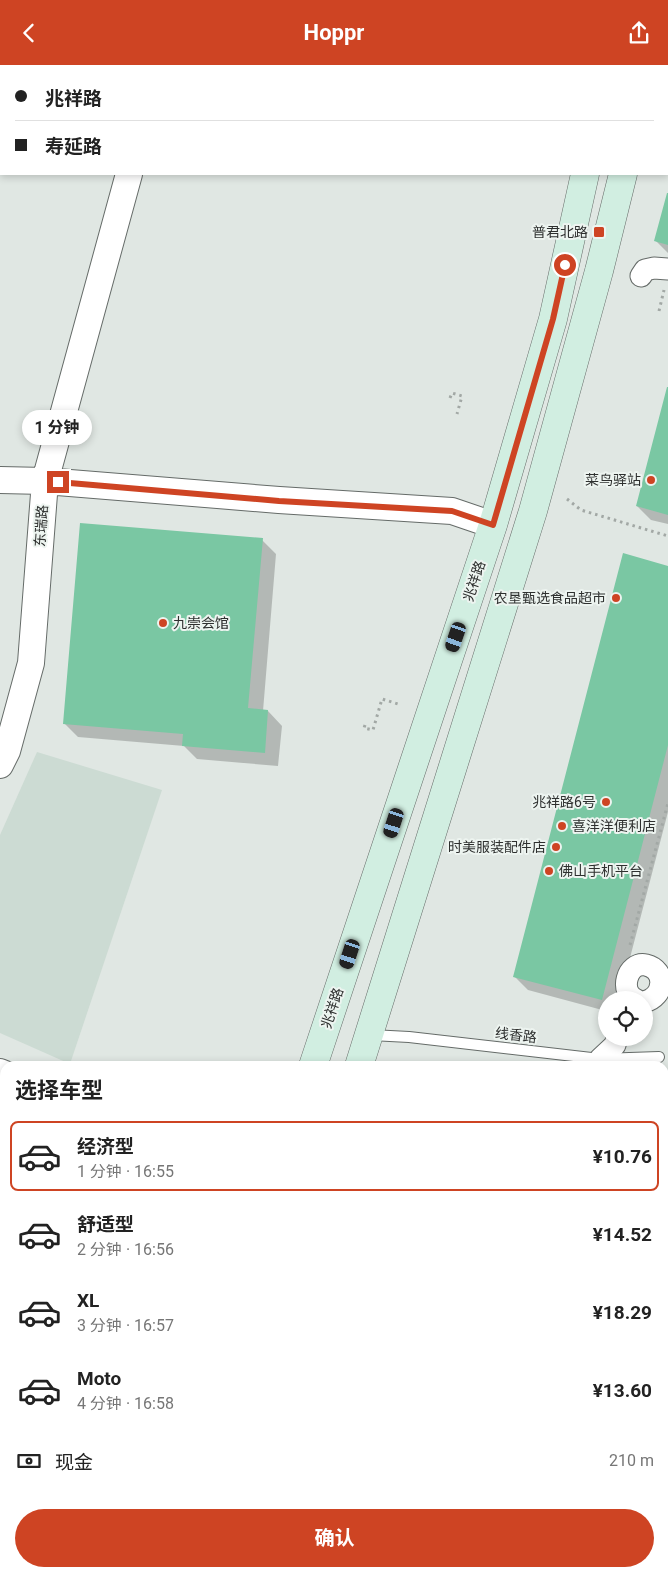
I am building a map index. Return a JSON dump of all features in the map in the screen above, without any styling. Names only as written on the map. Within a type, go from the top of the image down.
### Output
[{"type":"main road","name":"兆祥路","points":[[315,1061],[493,525],[553,319],[585,175]]},
{"type":"main road","points":[[361,1061],[534,511],[599,271],[623,175]]},
{"type":"street","name":"东瑞路","points":[[0,765],[7,751],[31,663],[45,481],[129,175]]},
{"type":"street","points":[[641,276],[645,270],[654,267],[667,276]]},
{"type":"street","points":[[0,480],[45,481],[279,501],[452,511],[493,525]]},
{"type":"street","points":[[628,991],[626,983],[630,971],[639,965],[646,965],[654,969],[665,983],[653,999]]},
{"type":"street","points":[[600,1059],[614,1046]]},
{"type":"lane","name":"线香路","points":[[370,1035],[418,1038],[600,1059],[658,1057]]},
{"type":"path","points":[[659,311],[667,276]]},
{"type":"path","points":[[450,399],[452,393],[462,396],[457,414]]},
{"type":"path","points":[[567,499],[580,510],[668,536]]},
{"type":"path","points":[[365,725],[364,727],[373,730],[382,699],[398,704]]},
{"type":"path","points":[[628,953],[668,803]]},
{"type":"shaded area","points":[[37,752],[162,790],[71,1061],[63,1061],[0,1033],[0,835]]},
{"type":"building","points":[[668,193],[668,245],[654,241]]},
{"type":"building","points":[[668,387],[668,515],[636,506]]},
{"type":"building","name":"九崇会馆","points":[[80,523],[263,538],[248,708],[268,710],[265,753],[182,746],[183,734],[63,724]]},
{"type":"building","name":"兆祥路6号","points":[[623,553],[668,566],[668,745],[604,991],[598,991],[598,999],[513,977]]},
{"type":"place","name":"普君北路","points":[[599,232]]},
{"type":"place","name":"菜鸟驿站","points":[[651,480]]},
{"type":"place","name":"农垦甄选食品超市","points":[[616,598]]},
{"type":"place","name":"九崇会馆","points":[[163,623]]},
{"type":"place","name":"兆祥路6号","points":[[606,802]]},
{"type":"place","name":"喜洋洋便利店","points":[[562,826]]},
{"type":"place","name":"时美服装配件店","points":[[556,847]]},
{"type":"place","name":"佛山手机平台","points":[[549,871]]},
{"type":"route","points":[[58,482],[279,501],[452,511],[493,525],[553,319],[565,265]]}]
